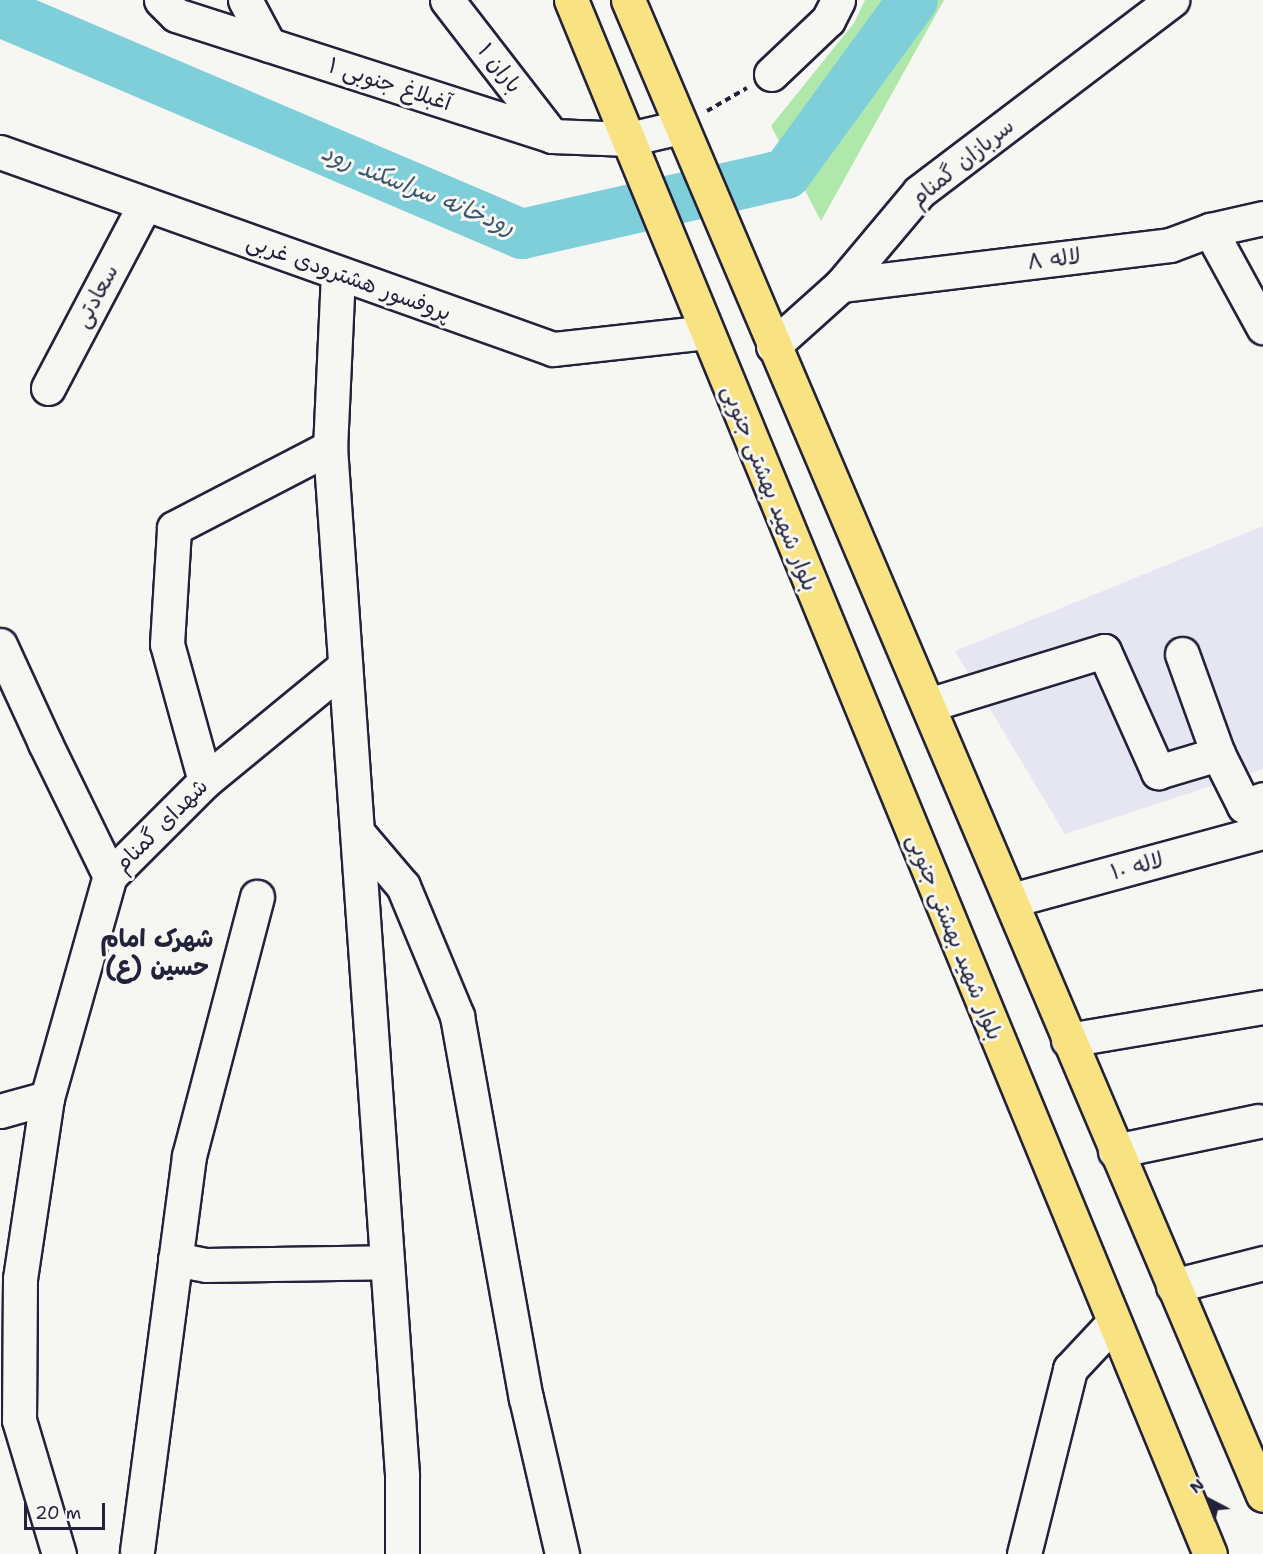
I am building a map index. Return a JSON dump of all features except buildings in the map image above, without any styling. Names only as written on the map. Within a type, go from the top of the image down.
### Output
[{"type":"main road","points":[[571,0],[629,139]]},
{"type":"main road","points":[[628,0],[693,158],[1012,900],[1068,1040],[1263,1495]]},
{"type":"main road","name":"بلوار شهید بهشتی جنوبی","points":[[629,139],[1113,1323],[1210,1554]]},
{"type":"street","name":"آغبلاغ جنوبی ۱","points":[[161,0],[176,15],[552,136],[629,139],[680,127]]},
{"type":"street","points":[[245,0],[269,45]]},
{"type":"street","name":"باران ۱","points":[[447,0],[552,136]]},
{"type":"street","points":[[771,74],[828,20],[838,0]]},
{"type":"street","name":"سربازان گمنام","points":[[773,346],[841,285],[919,192],[1172,0]]},
{"type":"street","name":"پروفسور هشترودی غربی","points":[[0,152],[553,349],[704,326]]},
{"type":"street","name":"سعادتی","points":[[48,388],[145,204]]},
{"type":"street","name":"لاله ۸","points":[[841,285],[1170,245],[1210,230],[1263,218]]},
{"type":"street","points":[[1210,230],[1263,327]]},
{"type":"street","points":[[338,273],[330,447],[402,1475],[402,1554]]},
{"type":"street","points":[[205,781],[167,644],[174,528],[330,447]]},
{"type":"street","points":[[0,645],[110,876]]},
{"type":"street","points":[[928,705],[1104,651],[1158,772],[1218,754]]},
{"type":"street","points":[[1182,654],[1218,754],[1244,806],[1263,799]]},
{"type":"street","name":"شهدای گمنام","points":[[59,1554],[19,1420],[20,1279],[47,1098],[110,876],[205,781],[345,666]]},
{"type":"street","points":[[357,832],[403,886],[457,1016],[526,1398],[562,1554]]},
{"type":"street","name":"لاله ۱۰","points":[[1012,900],[1263,832]]},
{"type":"street","points":[[137,1551],[189,1156],[257,897]]},
{"type":"street","points":[[1068,1040],[1263,1006]]},
{"type":"street","points":[[0,1111],[47,1098]]},
{"type":"street","points":[[1115,1151],[1258,1121]]},
{"type":"street","points":[[175,1260],[206,1265],[387,1262]]},
{"type":"street","points":[[1173,1286],[1263,1263]]},
{"type":"street","points":[[1024,1554],[1070,1369],[1113,1323]]},
{"type":"path","points":[[680,127],[771,74]]},
{"type":"shaded area","points":[[1263,526],[1263,769],[1065,834],[955,651]]},
{"type":"green space","points":[[865,0],[944,0],[821,221],[771,126],[854,23]]},
{"type":"waterway","name":"رودخانه سراسکند رود","points":[[0,14],[3,13],[522,234],[786,174],[913,0]]},
{"type":"district","name":"شهرک امام حسین (ع)","points":[[157,954]]}]
